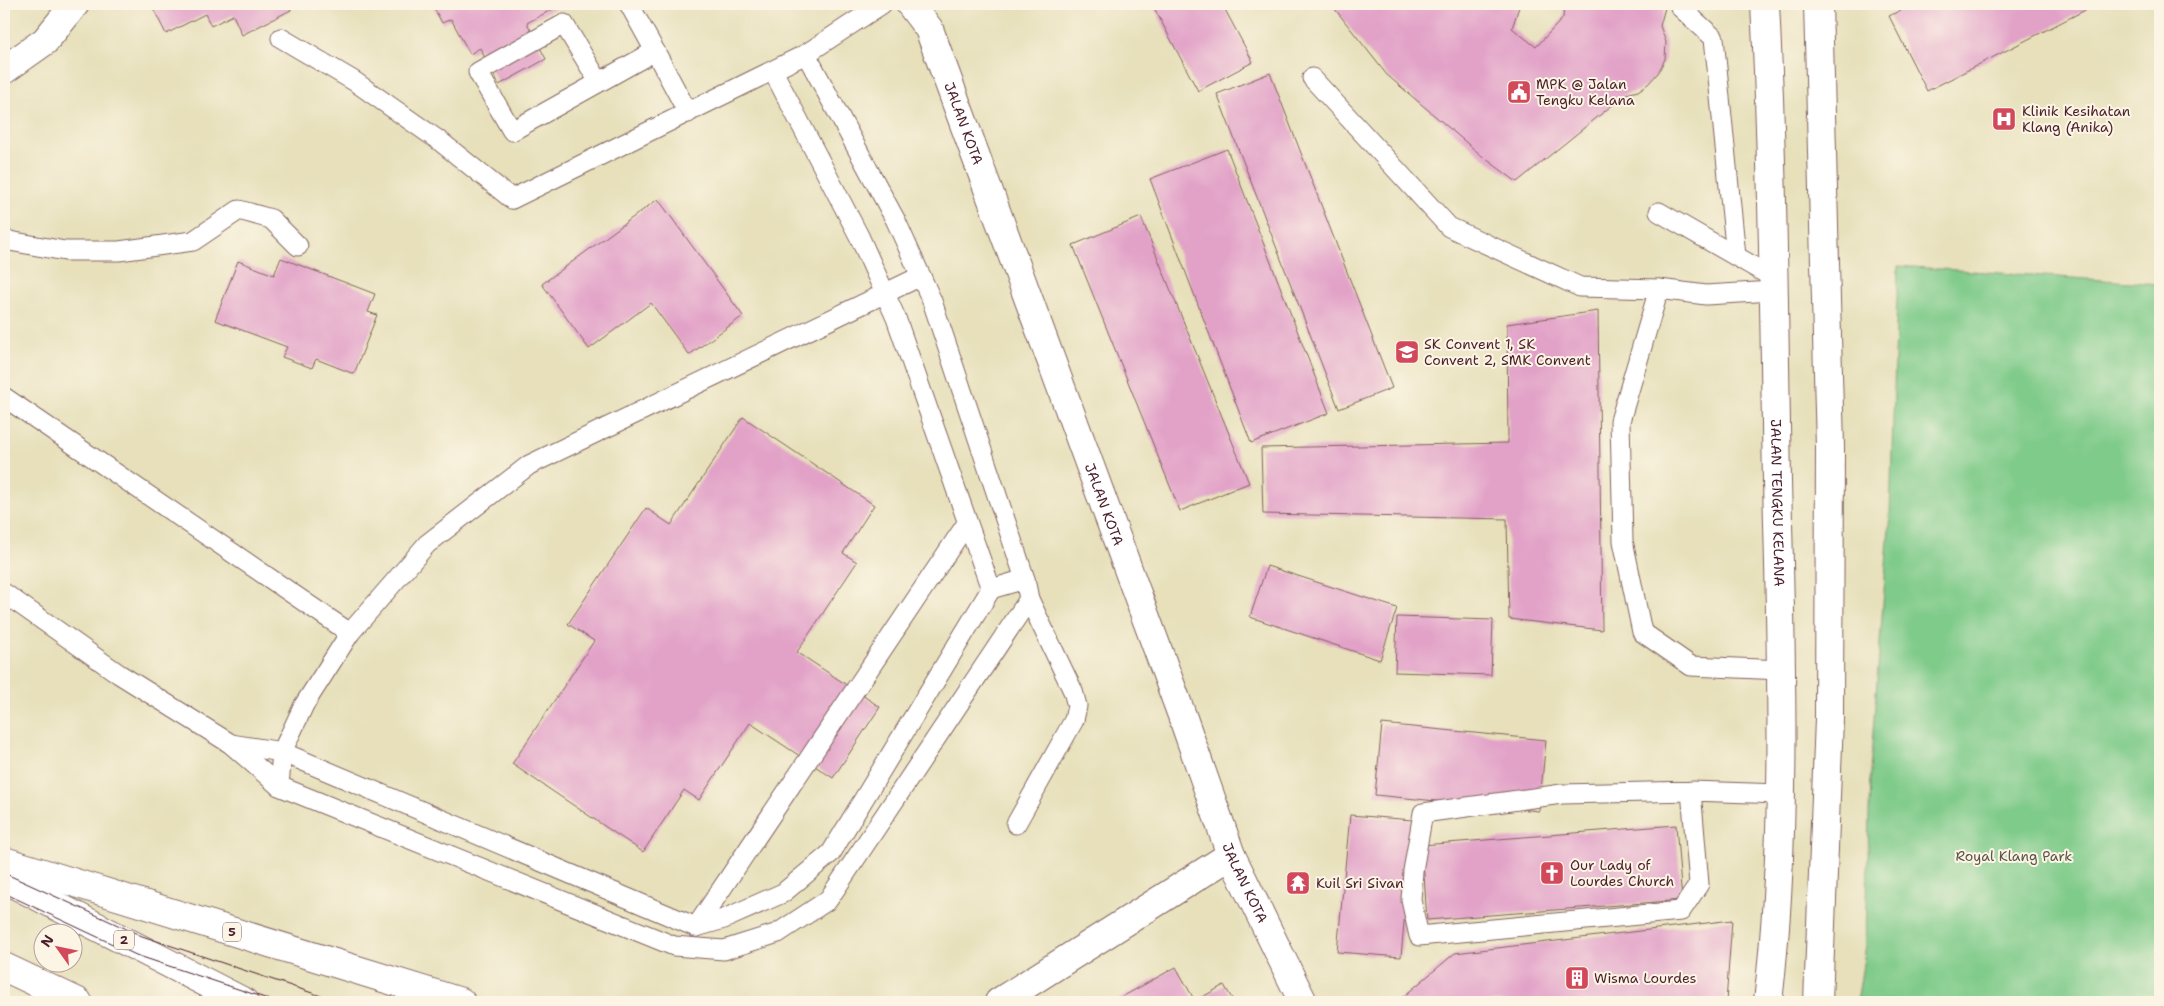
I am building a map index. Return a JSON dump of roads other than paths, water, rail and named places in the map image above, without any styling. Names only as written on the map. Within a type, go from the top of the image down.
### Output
[{"type":"main road","points":[[4,70],[45,41],[75,4]]},
{"type":"main road","name":"JALAN KOTA","points":[[910,4],[929,29],[1184,721],[1231,855],[1304,1002]]},
{"type":"main road","name":"JALAN TENGKU KELANA","points":[[1765,4],[1782,670],[1781,794],[1773,958],[1768,1002]]},
{"type":"main road","points":[[1818,4],[1830,447],[1828,719],[1818,1002]]},
{"type":"main road","points":[[999,1002],[1231,855]]},
{"type":"main road","name":"5","points":[[4,861],[461,1002]]},
{"type":"main road","name":"2","points":[[4,879],[244,1002]]},
{"type":"main road","points":[[4,968],[78,1002]]},
{"type":"lane","points":[[629,4],[688,113]]},
{"type":"lane","points":[[281,38],[354,81],[433,136],[512,199],[806,54],[882,4]]},
{"type":"lane","points":[[1680,7],[1714,38],[1736,256]]},
{"type":"lane","points":[[599,82],[564,24],[478,72],[512,131],[655,51]]},
{"type":"lane","points":[[806,54],[896,221],[932,301],[1025,579],[1029,599],[1077,706],[1074,720],[1016,824]]},
{"type":"lane","points":[[773,71],[859,236],[896,318],[991,589]]},
{"type":"lane","points":[[1312,78],[1448,227],[1580,287],[1659,289],[1706,295],[1773,284]]},
{"type":"lane","points":[[4,240],[65,251],[119,251],[193,241],[239,210],[271,219],[298,246]]},
{"type":"lane","points":[[1659,212],[1736,256],[1773,284]]},
{"type":"lane","points":[[279,786],[282,752],[304,705],[350,633],[427,544],[529,465],[921,276]]},
{"type":"lane","points":[[1659,289],[1620,421],[1623,540],[1642,632],[1691,666],[1782,670]]},
{"type":"lane","points":[[4,397],[350,633]]},
{"type":"lane","points":[[696,927],[967,523]]},
{"type":"lane","points":[[231,744],[282,752],[696,927],[724,919],[783,892],[831,853],[991,589],[1025,579]]},
{"type":"lane","points":[[4,593],[119,674],[231,744],[279,786],[674,946],[724,950],[778,933],[828,900],[1029,599]]},
{"type":"lane","points":[[1691,791],[1699,884],[1681,911],[1419,936],[1411,900],[1413,871],[1423,814],[1562,794],[1691,791],[1781,794]]},
{"type":"tram line","points":[[4,873],[142,936],[339,1002]]},
{"type":"tram line","points":[[4,893],[136,955],[277,1002]]},
{"type":"place","name":"MPK @ Jalan Tengku Kelana","points":[[1519,92]]},
{"type":"place","name":"Klinik Kesihatan Klang (Anika)","points":[[2004,119]]},
{"type":"place","name":"SK Convent 1, SK Convent 2, SMK Convent","points":[[1407,352]]},
{"type":"place","name":"Our Lady of Lourdes Church","points":[[1552,873]]},
{"type":"place","name":"Kuil Sri Sivan","points":[[1298,883]]},
{"type":"place","name":"Wisma Lourdes","points":[[1577,978]]},
{"type":"park label","name":"Royal Klang Park","points":[[2014,856]]}]
